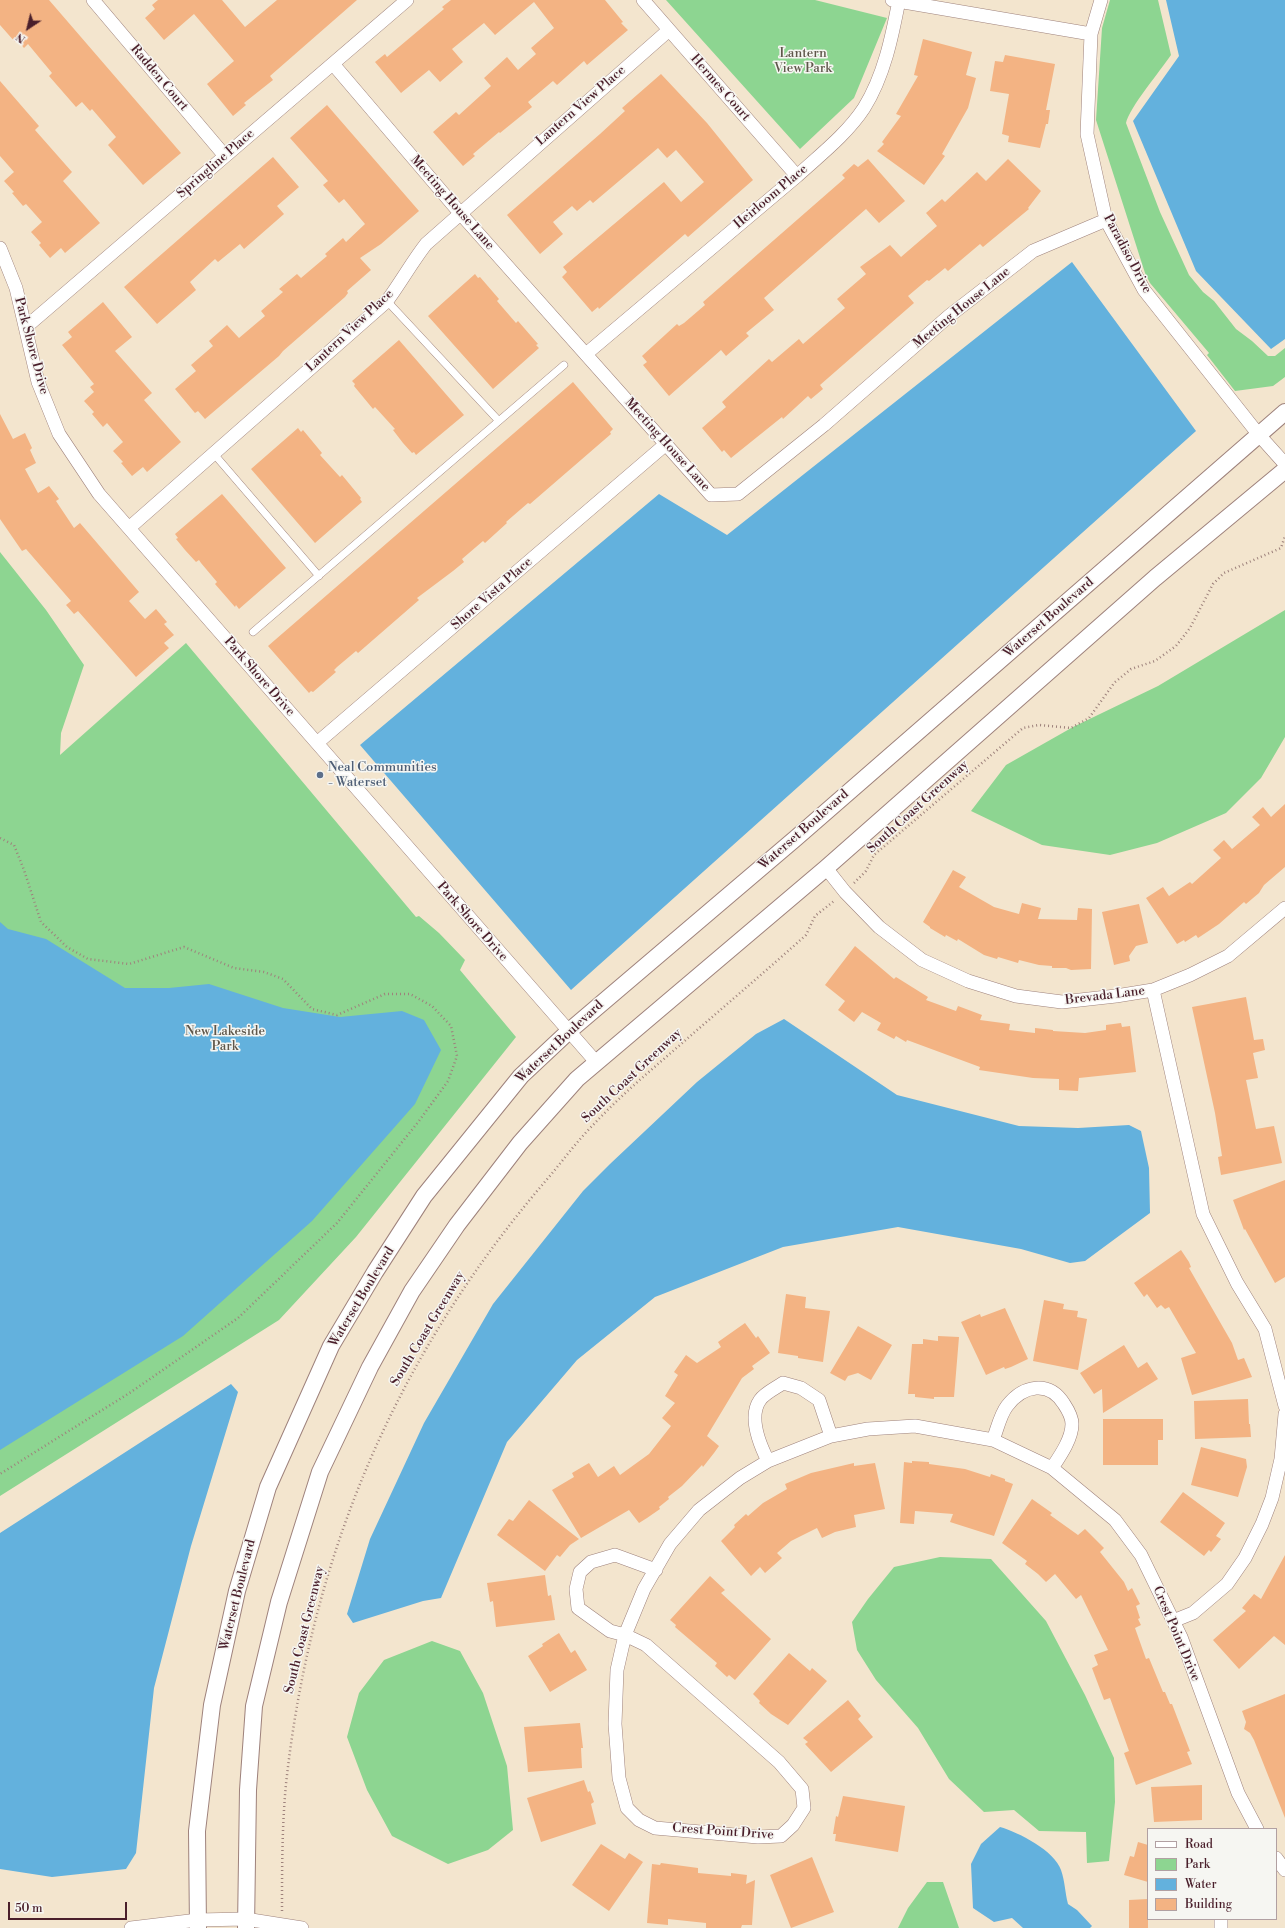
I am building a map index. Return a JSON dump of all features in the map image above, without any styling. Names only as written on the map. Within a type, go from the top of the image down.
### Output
[{"type":"street","name":"Springline Place","points":[[26,327],[407,0]]},
{"type":"street","name":"Hermes Court","points":[[643,0],[797,176]]},
{"type":"street","points":[[896,0],[1091,34]]},
{"type":"street","name":"Heirloom Place","points":[[586,354],[828,149],[864,108],[876,84],[886,58],[896,0]]},
{"type":"street","name":"Paradiso Drive","points":[[1101,0],[1091,34],[1087,134],[1106,220],[1144,290],[1259,435],[1285,464]]},
{"type":"street","name":"Radden Court","points":[[98,2],[226,156]]},
{"type":"street","name":"Lantern View Place","points":[[129,528],[386,301],[426,244],[669,30]]},
{"type":"street","name":"Meeting House Lane","points":[[333,64],[460,213],[712,495],[738,494],[824,425],[949,316],[1033,250],[1106,220]]},
{"type":"street","name":"Park Shore Drive","points":[[0,248],[16,288],[38,382],[59,434],[99,494],[568,1032],[596,1062]]},
{"type":"street","name":"Waterset Boulevard","points":[[198,1924],[198,1831],[212,1705],[237,1591],[268,1487],[331,1346],[375,1272],[424,1196],[521,1076],[568,1032],[796,838],[1285,412]]},
{"type":"street","name":"Shore Vista Place","points":[[317,743],[666,444]]},
{"type":"street","points":[[245,1923],[248,1790],[254,1706],[279,1602],[320,1472],[370,1367],[412,1291],[457,1225],[520,1143],[577,1079],[826,868],[1155,578],[1285,470]]},
{"type":"street","name":"Brevada Lane","points":[[826,868],[845,892],[879,927],[922,960],[968,982],[1016,996],[1062,1002],[1153,990],[1190,975],[1228,956],[1285,908]]},
{"type":"street","points":[[1153,990],[1203,1214],[1237,1283],[1265,1328],[1285,1406]]},
{"type":"street","points":[[768,1460],[758,1441],[755,1417],[760,1400],[783,1383],[801,1388],[819,1400],[831,1436]]},
{"type":"street","points":[[993,1440],[1006,1406],[1024,1390],[1041,1387],[1059,1396],[1069,1413],[1072,1424],[1068,1441],[1052,1468]]},
{"type":"street","points":[[1173,1621],[1193,1613],[1227,1584],[1245,1558],[1262,1524],[1272,1498],[1281,1459],[1285,1414]]},
{"type":"street","name":"Crest Point Drive","points":[[656,1570],[615,1555],[591,1562],[580,1572],[576,1589],[578,1608],[610,1631],[624,1635],[646,1645],[779,1762],[802,1789],[804,1808],[793,1824],[781,1836],[758,1837],[655,1828],[639,1820],[627,1808],[619,1778],[615,1724],[617,1670],[624,1635],[644,1589],[656,1570],[670,1544],[699,1510],[740,1478],[768,1460],[831,1436],[868,1429],[915,1426],[993,1440],[1052,1468],[1115,1520],[1142,1555],[1181,1637],[1238,1793],[1256,1828]]},
{"type":"street","points":[[1277,1859],[1285,1870]]},
{"type":"street","points":[[131,1928],[245,1923],[282,1924],[302,1928]]},
{"type":"lane","points":[[386,301],[498,420]]},
{"type":"lane","points":[[253,632],[498,420],[564,365]]},
{"type":"lane","points":[[214,454],[319,576]]},
{"type":"path","name":"South Coast Greenway","points":[[282,1924],[286,1786],[298,1700],[310,1640],[327,1578],[347,1518],[402,1391],[440,1323],[474,1271],[512,1219],[593,1125],[634,1085],[806,936],[815,916],[845,892],[866,871],[874,855],[1023,728],[1039,725],[1071,728],[1089,718],[1114,683],[1131,669],[1155,660],[1176,646],[1190,628],[1213,584],[1224,573],[1281,548],[1285,536]]},
{"type":"path","points":[[0,838],[14,845],[41,922],[67,946],[88,959],[128,964],[184,947],[234,968],[264,972],[283,979],[312,1009],[337,1015],[385,994],[410,994],[432,1006],[451,1026],[457,1056],[448,1081],[424,1116],[337,1223],[238,1318],[131,1392],[0,1474]]},
{"type":"green space","name":"Lantern View Park","points":[[666,0],[815,0],[887,18],[854,98],[800,149]]},
{"type":"green space","points":[[1110,0],[1158,0],[1171,55],[1133,108],[1126,123],[1160,212],[1189,275],[1203,292],[1214,301],[1236,329],[1268,356],[1275,356],[1285,348],[1285,377],[1273,386],[1235,391],[1207,355],[1209,353],[1150,283],[1145,273],[1096,120],[1102,28]]},
{"type":"green space","name":"New Lakeside Park","points":[[0,552],[46,610],[84,665],[61,733],[60,755],[186,643],[416,917],[419,916],[439,933],[465,960],[460,970],[516,1037],[356,1237],[279,1320],[0,1496]]},
{"type":"green space","points":[[1285,610],[1285,737],[1261,778],[1226,813],[1157,843],[1110,855],[1042,845],[971,811],[1006,765],[1073,727],[1158,686]]},
{"type":"green space","points":[[940,1557],[991,1559],[1046,1621],[1085,1695],[1114,1758],[1115,1802],[1109,1861],[1087,1863],[1086,1832],[1039,1831],[1014,1810],[984,1812],[949,1779],[918,1728],[876,1680],[857,1650],[852,1622],[868,1599],[894,1567]]},
{"type":"green space","points":[[432,1641],[460,1651],[483,1693],[507,1766],[513,1830],[488,1850],[448,1864],[392,1836],[367,1790],[347,1737],[359,1693],[384,1660]]},
{"type":"green space","points":[[927,1882],[943,1882],[959,1928],[898,1928],[908,1908]]},
{"type":"water","points":[[1166,0],[1285,0],[1285,339],[1271,349],[1196,271],[1133,121],[1179,56]]},
{"type":"water","points":[[1072,262],[1196,431],[571,990],[360,745],[659,494],[727,535]]},
{"type":"water","points":[[0,922],[8,929],[46,939],[125,988],[169,988],[209,984],[283,1008],[340,1017],[402,1011],[424,1020],[441,1050],[415,1104],[312,1221],[183,1336],[0,1450]]},
{"type":"water","points":[[784,1019],[897,1095],[1019,1126],[1078,1128],[1129,1125],[1141,1131],[1149,1168],[1150,1213],[1085,1261],[1070,1263],[1021,1249],[898,1227],[783,1247],[655,1297],[577,1360],[507,1442],[441,1598],[423,1601],[353,1623],[347,1614],[370,1539],[424,1423],[493,1304],[583,1191],[610,1164],[697,1082],[756,1034]]},
{"type":"water","points":[[231,1384],[238,1392],[191,1546],[154,1688],[136,1853],[126,1869],[52,1877],[0,1869],[0,1533]]},
{"type":"water","points":[[1000,1827],[1035,1843],[1051,1856],[1061,1870],[1068,1904],[1077,1910],[1092,1926],[1090,1928],[1023,1928],[1012,1918],[994,1922],[973,1908],[971,1864],[981,1844]]},
{"type":"building","points":[[0,0],[49,0],[181,153],[143,185],[108,145],[116,137],[92,109],[90,111],[82,102],[76,107],[49,76],[52,73],[28,44],[24,48],[17,40],[15,42],[0,25]]},
{"type":"building","points":[[158,0],[222,0],[245,27],[277,0],[357,0],[270,76],[273,80],[244,103],[246,105],[233,116],[207,84],[234,61],[194,14],[164,40],[145,18],[155,9],[152,5]]},
{"type":"building","points":[[451,0],[605,0],[623,22],[621,23],[628,30],[587,65],[584,61],[557,85],[553,81],[528,102],[532,107],[473,154],[475,156],[463,166],[433,132],[456,112],[459,115],[491,86],[484,78],[507,57],[518,70],[536,54],[531,48],[554,28],[534,2],[495,35],[484,23],[452,49],[463,62],[440,82],[429,70],[401,93],[375,62],[385,54],[387,57],[444,9],[442,7]]},
{"type":"building","points":[[923,39],[972,52],[966,75],[976,78],[968,108],[942,154],[945,156],[924,185],[877,151],[884,144],[882,142],[901,116],[896,114],[918,76],[914,75]]},
{"type":"building","points":[[1005,55],[1055,64],[1046,110],[1050,110],[1048,124],[1046,124],[1040,148],[1008,142],[1009,136],[1002,134],[1009,94],[990,91],[995,61],[1003,62]]},
{"type":"building","points":[[661,74],[707,123],[753,180],[688,237],[685,234],[599,309],[598,307],[592,312],[562,277],[567,272],[563,267],[664,182],[681,202],[704,182],[676,150],[667,158],[658,148],[593,203],[590,200],[577,211],[572,206],[553,222],[563,234],[540,254],[507,215],[600,134],[625,111],[622,108]]},
{"type":"building","points":[[0,81],[39,126],[35,130],[72,172],[63,181],[100,223],[65,253],[61,248],[50,258],[39,245],[41,243],[31,232],[42,222],[26,204],[23,206],[12,193],[14,192],[4,181],[14,172],[0,156]]},
{"type":"building","points":[[327,105],[419,211],[381,244],[360,258],[371,270],[347,291],[348,293],[345,297],[205,419],[198,411],[195,413],[175,389],[196,371],[191,365],[213,346],[209,341],[227,325],[239,338],[265,316],[261,311],[283,292],[279,289],[297,274],[301,278],[327,256],[325,254],[343,238],[346,242],[365,224],[344,199],[339,203],[323,185],[328,181],[290,138]]},
{"type":"building","points":[[273,157],[299,187],[277,206],[284,214],[244,249],[240,244],[218,262],[215,259],[190,282],[196,290],[157,324],[124,287]]},
{"type":"building","points":[[868,159],[905,201],[879,223],[866,209],[764,298],[774,310],[746,333],[749,336],[726,356],[721,350],[669,396],[643,365],[647,362],[642,356],[677,324],[679,326],[684,323],[705,305],[703,302],[845,178],[842,175],[854,164],[858,167]]},
{"type":"building","points":[[1008,159],[1041,191],[1028,208],[1029,209],[983,247],[980,244],[948,271],[945,268],[929,281],[927,280],[908,296],[914,303],[820,385],[823,389],[811,399],[808,396],[783,419],[782,417],[731,458],[724,450],[722,452],[702,428],[726,407],[722,402],[769,359],[772,362],[799,339],[803,344],[845,308],[837,299],[866,274],[860,267],[890,245],[901,257],[937,226],[926,213],[942,199],[945,202],[977,172],[986,181]]},
{"type":"building","points":[[475,274],[478,278],[480,277],[499,299],[497,301],[516,323],[518,321],[538,344],[536,345],[539,348],[493,389],[428,316]]},
{"type":"building","points":[[103,302],[132,337],[115,351],[152,393],[144,400],[181,442],[147,472],[143,467],[132,476],[121,463],[123,462],[113,451],[123,442],[107,423],[103,427],[92,414],[94,412],[84,401],[94,392],[90,387],[94,384],[62,345],[72,337],[68,332]]},
{"type":"building","points":[[399,340],[464,415],[416,455],[414,452],[412,453],[403,443],[393,430],[395,429],[375,407],[373,409],[354,386],[355,384],[352,381]]},
{"type":"building","points":[[573,382],[613,429],[610,432],[611,434],[530,504],[528,503],[506,522],[507,523],[485,543],[483,541],[462,559],[464,562],[417,598],[419,600],[358,653],[356,651],[337,667],[334,670],[336,672],[313,692],[311,691],[309,693],[268,646]]},
{"type":"building","points":[[0,414],[13,439],[25,433],[32,448],[30,450],[36,463],[25,469],[38,493],[49,486],[59,499],[56,501],[74,528],[80,523],[139,592],[129,601],[145,619],[156,609],[167,622],[164,624],[174,635],[164,643],[169,648],[136,677],[78,611],[74,614],[66,605],[71,601],[26,549],[22,551],[0,519]]},
{"type":"building","points":[[298,428],[301,432],[303,430],[322,453],[320,455],[340,477],[342,475],[361,498],[360,499],[362,502],[315,543],[251,469]]},
{"type":"building","points":[[222,494],[286,568],[239,609],[236,605],[235,607],[215,584],[217,582],[199,560],[196,562],[185,550],[176,539],[178,538],[175,534]]},
{"type":"building","points":[[1285,804],[1285,867],[1264,885],[1259,893],[1246,904],[1244,902],[1219,924],[1198,938],[1196,935],[1185,942],[1184,940],[1177,944],[1146,898],[1163,887],[1169,896],[1190,882],[1192,884],[1221,858],[1213,850],[1224,840],[1232,849],[1260,825],[1252,817],[1263,807],[1271,817]]},
{"type":"building","points":[[953,870],[966,877],[959,887],[994,907],[1019,914],[1022,903],[1041,908],[1038,919],[1077,920],[1078,908],[1092,909],[1091,969],[1071,970],[1066,968],[1052,968],[1052,966],[1039,965],[1019,960],[1018,963],[998,957],[997,959],[984,955],[958,939],[957,941],[946,935],[945,937],[930,928],[923,922]]},
{"type":"building","points":[[1139,904],[1148,943],[1136,946],[1129,956],[1130,961],[1114,965],[1102,912]]},
{"type":"building","points":[[855,946],[894,979],[896,977],[928,997],[926,1000],[956,1011],[958,1006],[982,1015],[980,1020],[1010,1024],[1009,1030],[1035,1033],[1035,1028],[1085,1033],[1106,1030],[1106,1025],[1121,1023],[1122,1027],[1130,1026],[1136,1072],[1079,1078],[1078,1091],[1059,1090],[1059,1079],[1033,1078],[979,1070],[980,1067],[907,1040],[906,1042],[896,1036],[894,1039],[877,1030],[881,1023],[862,1012],[854,1022],[838,1010],[845,1001],[825,985]]},
{"type":"building","points":[[1246,997],[1254,1040],[1263,1039],[1265,1050],[1253,1053],[1258,1078],[1246,1080],[1256,1129],[1274,1126],[1282,1163],[1221,1175],[1218,1157],[1222,1156],[1215,1113],[1192,1007]]},
{"type":"building","points":[[1285,1180],[1285,1277],[1275,1283],[1245,1229],[1244,1230],[1233,1200]]},
{"type":"building","points":[[1181,1250],[1189,1262],[1191,1267],[1189,1268],[1232,1343],[1238,1360],[1244,1358],[1252,1377],[1192,1395],[1181,1358],[1196,1353],[1169,1307],[1165,1309],[1161,1305],[1157,1308],[1147,1294],[1144,1297],[1134,1283]]},
{"type":"building","points":[[786,1294],[806,1297],[805,1308],[830,1311],[823,1362],[778,1353]]},
{"type":"building","points":[[1044,1300],[1064,1304],[1063,1309],[1078,1311],[1077,1317],[1087,1319],[1078,1370],[1033,1361]]},
{"type":"building","points":[[1005,1308],[1028,1359],[1011,1367],[1005,1369],[1004,1367],[986,1375],[961,1322],[980,1314],[981,1317]]},
{"type":"building","points":[[745,1323],[756,1338],[758,1336],[770,1353],[752,1366],[754,1369],[742,1378],[707,1436],[719,1446],[714,1453],[703,1467],[702,1465],[682,1486],[668,1497],[669,1499],[659,1507],[660,1509],[647,1518],[639,1523],[629,1510],[581,1538],[552,1490],[574,1477],[572,1473],[589,1463],[598,1477],[614,1466],[620,1475],[649,1454],[671,1426],[662,1418],[675,1403],[665,1396],[678,1375],[674,1372],[686,1355],[697,1363],[721,1347],[718,1342]]},
{"type":"building","points":[[858,1326],[892,1345],[871,1380],[858,1373],[848,1376],[845,1381],[830,1373]]},
{"type":"building","points":[[938,1336],[959,1337],[954,1397],[934,1397],[934,1399],[915,1397],[915,1394],[908,1394],[912,1344],[923,1344],[923,1339],[938,1341]]},
{"type":"building","points":[[1124,1345],[1138,1368],[1147,1362],[1158,1379],[1103,1413],[1102,1389],[1094,1394],[1080,1373]]},
{"type":"building","points":[[1248,1399],[1251,1437],[1195,1439],[1194,1401]]},
{"type":"building","points":[[1103,1419],[1163,1419],[1163,1440],[1158,1440],[1158,1465],[1103,1465]]},
{"type":"building","points":[[1201,1447],[1246,1459],[1247,1467],[1238,1497],[1191,1485]]},
{"type":"building","points":[[912,1461],[929,1462],[929,1464],[965,1469],[990,1477],[991,1474],[1005,1479],[1005,1481],[1013,1484],[994,1536],[950,1522],[953,1514],[915,1511],[914,1524],[900,1523],[904,1462],[912,1463]]},
{"type":"building","points":[[854,1463],[854,1466],[875,1463],[885,1509],[854,1515],[856,1527],[835,1532],[822,1538],[817,1528],[791,1541],[777,1553],[782,1558],[765,1573],[760,1567],[751,1576],[721,1541],[735,1527],[734,1525],[746,1514],[748,1516],[763,1503],[787,1489],[785,1484],[811,1473]]},
{"type":"building","points":[[1183,1492],[1225,1523],[1216,1536],[1221,1539],[1211,1552],[1209,1550],[1204,1556],[1160,1522]]},
{"type":"building","points":[[1032,1499],[1052,1513],[1050,1515],[1078,1535],[1085,1529],[1104,1548],[1100,1552],[1124,1582],[1128,1591],[1132,1588],[1140,1604],[1136,1606],[1140,1618],[1138,1619],[1141,1625],[1135,1628],[1146,1659],[1149,1658],[1163,1692],[1165,1692],[1170,1704],[1172,1704],[1190,1751],[1187,1752],[1192,1764],[1136,1785],[1124,1753],[1129,1751],[1110,1698],[1104,1700],[1092,1668],[1098,1665],[1094,1655],[1108,1650],[1081,1595],[1076,1599],[1055,1574],[1046,1582],[1025,1564],[1027,1561],[1002,1543]]},
{"type":"building","points":[[529,1500],[579,1539],[570,1545],[560,1557],[557,1555],[545,1571],[497,1535],[509,1519],[513,1521]]},
{"type":"building","points":[[1285,1555],[1285,1645],[1274,1636],[1239,1669],[1213,1640],[1246,1611],[1242,1608],[1254,1594],[1261,1599]]},
{"type":"building","points":[[545,1575],[548,1596],[551,1595],[555,1620],[496,1627],[493,1601],[490,1602],[487,1583]]},
{"type":"building","points":[[710,1576],[725,1590],[721,1593],[771,1639],[735,1680],[729,1675],[727,1677],[715,1666],[717,1663],[675,1627],[676,1625],[670,1620]]},
{"type":"building","points":[[559,1633],[571,1653],[575,1650],[587,1670],[550,1692],[528,1656],[543,1646],[542,1644]]},
{"type":"building","points":[[789,1653],[810,1671],[812,1668],[827,1681],[788,1725],[771,1714],[759,1703],[760,1701],[753,1694]]},
{"type":"building","points":[[1285,1694],[1285,1818],[1254,1740],[1250,1733],[1244,1729],[1246,1722],[1242,1711]]},
{"type":"building","points":[[848,1700],[861,1716],[858,1719],[873,1737],[831,1772],[805,1744],[808,1742],[803,1738]]},
{"type":"building","points":[[580,1723],[583,1748],[581,1748],[582,1768],[528,1772],[524,1727]]},
{"type":"building","points":[[584,1780],[588,1792],[590,1791],[594,1802],[591,1804],[596,1824],[541,1842],[527,1798]]},
{"type":"building","points":[[1202,1785],[1202,1820],[1154,1822],[1151,1787]]},
{"type":"building","points":[[843,1796],[905,1806],[898,1852],[835,1841],[836,1834],[833,1834],[836,1816],[838,1817]]},
{"type":"building","points":[[1138,1842],[1147,1845],[1147,1882],[1124,1875],[1130,1856],[1134,1857]]},
{"type":"building","points":[[601,1844],[625,1859],[629,1853],[643,1862],[609,1911],[572,1885]]},
{"type":"building","points":[[812,1857],[834,1912],[791,1928],[770,1875]]},
{"type":"building","points":[[661,1863],[698,1868],[698,1873],[731,1876],[731,1873],[747,1875],[746,1884],[755,1880],[752,1925],[742,1925],[741,1928],[706,1928],[706,1923],[668,1919],[668,1925],[647,1923],[652,1864],[660,1865]]},
{"type":"building","points":[[1147,1899],[1148,1928],[1129,1928],[1129,1900]]},
{"type":"place","name":"Neal Communities - Waterset","points":[[320,775]]}]
